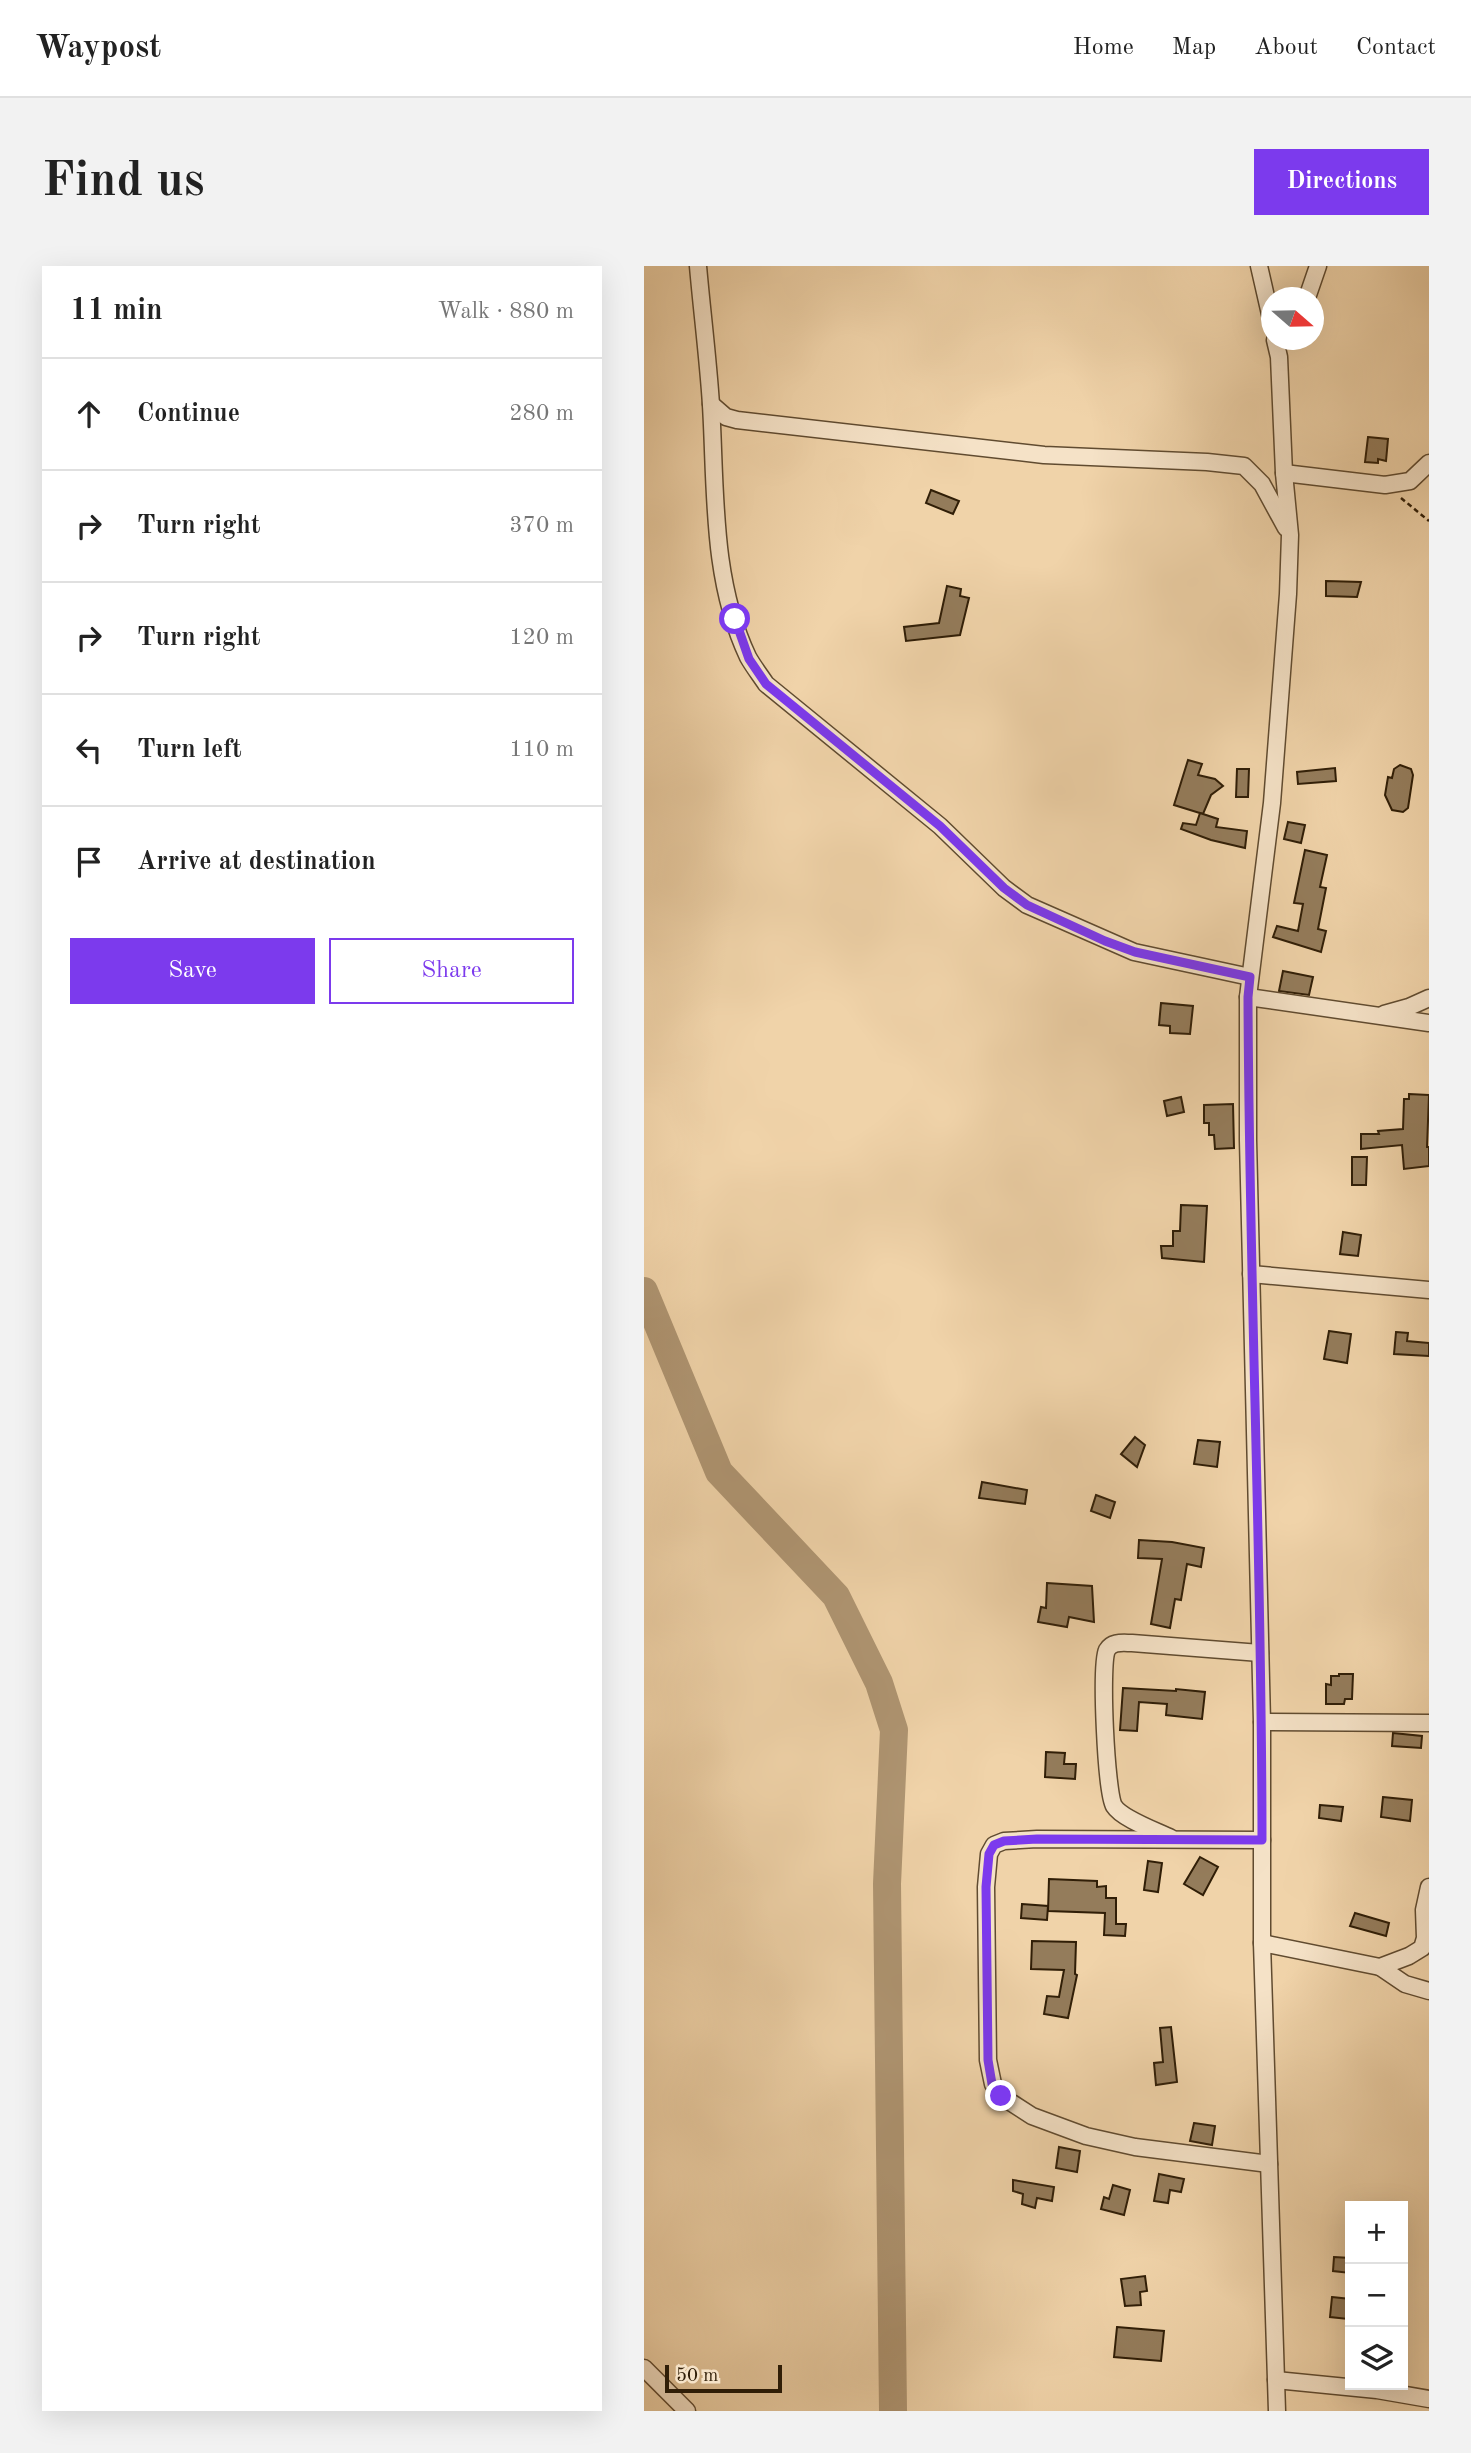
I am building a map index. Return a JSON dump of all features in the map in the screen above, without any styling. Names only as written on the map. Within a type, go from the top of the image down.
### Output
[{"type":"street","points":[[698,266],[711,404],[714,488],[721,568],[749,659],[766,684],[940,826],[1004,888],[1027,905],[1135,952],[1250,977]]},
{"type":"street","points":[[1259,266],[1264,287]]},
{"type":"street","points":[[1311,287],[1318,266]]},
{"type":"street","points":[[1277,350],[1283,473],[1290,535],[1288,594],[1272,803],[1248,997],[1251,1274],[1262,1722],[1262,1943],[1277,2411]]},
{"type":"street","points":[[1279,357],[1283,350]]},
{"type":"street","points":[[711,404],[726,417],[737,420],[1044,455],[1244,466],[1262,484],[1290,535]]},
{"type":"street","points":[[1283,473],[1385,485],[1410,481],[1427,468]]},
{"type":"street","points":[[1248,997],[1429,1023]]},
{"type":"street","points":[[1379,1016],[1429,998]]},
{"type":"street","points":[[1251,1274],[1429,1290]]},
{"type":"street","points":[[1175,1839],[1122,1814],[1113,1802],[1109,1786],[1104,1706],[1104,1659],[1108,1648],[1115,1644],[1132,1643],[1260,1653]]},
{"type":"street","points":[[1262,1722],[1429,1723]]},
{"type":"street","points":[[1262,1840],[1037,1839],[1004,1841],[994,1845],[989,1854],[986,1887],[988,2060],[992,2084],[1012,2105],[1032,2116],[1086,2136],[1135,2147],[1269,2164]]},
{"type":"street","points":[[1380,1967],[1427,1947],[1424,1910],[1429,1887]]},
{"type":"street","points":[[1262,1943],[1380,1967],[1405,1984],[1429,1991]]},
{"type":"street","points":[[644,2368],[687,2411]]},
{"type":"street","points":[[1276,2380],[1377,2390],[1429,2399]]},
{"type":"path","points":[[1385,485],[1429,521]]},
{"type":"building","points":[[1368,437],[1388,439],[1386,461],[1378,459],[1378,463],[1365,462]]},
{"type":"building","points":[[931,490],[959,501],[953,514],[926,503]]},
{"type":"building","points":[[1326,581],[1361,582],[1357,597],[1326,596]]},
{"type":"building","points":[[947,586],[961,589],[960,596],[969,598],[960,635],[906,641],[904,627],[939,623]]},
{"type":"building","points":[[1188,760],[1202,764],[1198,775],[1215,779],[1223,786],[1211,795],[1203,814],[1174,805]]},
{"type":"building","points":[[1400,765],[1411,769],[1413,775],[1408,808],[1403,812],[1392,810],[1385,795],[1388,777],[1392,778],[1394,769]]},
{"type":"building","points":[[1335,768],[1336,781],[1298,784],[1297,772]]},
{"type":"building","points":[[1237,769],[1249,769],[1248,797],[1236,797]]},
{"type":"building","points":[[1200,813],[1218,819],[1216,827],[1247,831],[1245,848],[1181,829],[1183,823],[1196,825]]},
{"type":"building","points":[[1288,822],[1305,825],[1301,843],[1284,839]]},
{"type":"building","points":[[1305,850],[1327,855],[1320,887],[1326,888],[1318,929],[1326,931],[1321,952],[1273,937],[1277,926],[1298,931],[1303,904],[1294,903]]},
{"type":"building","points":[[1283,971],[1313,977],[1309,995],[1279,991]]},
{"type":"building","points":[[1161,1003],[1193,1006],[1190,1034],[1170,1033],[1170,1026],[1159,1025]]},
{"type":"building","points":[[1409,1094],[1429,1095],[1429,1166],[1404,1169],[1402,1145],[1361,1149],[1361,1134],[1379,1134],[1378,1131],[1403,1129],[1404,1099],[1409,1099]]},
{"type":"building","points":[[1181,1097],[1184,1112],[1167,1116],[1164,1101]]},
{"type":"building","points":[[1233,1104],[1234,1148],[1215,1149],[1214,1135],[1209,1135],[1209,1123],[1204,1123],[1204,1105]]},
{"type":"building","points":[[1352,1157],[1367,1157],[1366,1185],[1352,1185]]},
{"type":"building","points":[[1181,1205],[1207,1206],[1204,1262],[1162,1258],[1161,1246],[1173,1246],[1173,1231],[1180,1231]]},
{"type":"building","points":[[1343,1232],[1361,1235],[1358,1256],[1340,1254]]},
{"type":"building","points":[[1329,1331],[1351,1334],[1347,1363],[1324,1359]]},
{"type":"building","points":[[1396,1332],[1408,1333],[1407,1341],[1429,1343],[1429,1356],[1394,1354]]},
{"type":"building","points":[[1135,1437],[1145,1445],[1137,1467],[1121,1454]]},
{"type":"building","points":[[1198,1440],[1220,1442],[1217,1467],[1194,1464]]},
{"type":"building","points":[[982,1482],[1027,1490],[1025,1504],[979,1498]]},
{"type":"building","points":[[1096,1495],[1115,1502],[1110,1518],[1091,1511]]},
{"type":"building","points":[[1139,1540],[1204,1548],[1201,1567],[1187,1564],[1181,1600],[1175,1599],[1170,1628],[1151,1624],[1162,1559],[1138,1558]]},
{"type":"building","points":[[1047,1583],[1092,1586],[1094,1622],[1069,1617],[1067,1627],[1038,1622],[1041,1607],[1046,1608]]},
{"type":"building","points":[[1353,1674],[1352,1699],[1345,1699],[1344,1704],[1326,1704],[1326,1684],[1331,1685],[1331,1676]]},
{"type":"building","points":[[1123,1688],[1205,1692],[1202,1719],[1166,1715],[1167,1704],[1139,1702],[1137,1731],[1120,1730]]},
{"type":"building","points":[[1393,1733],[1422,1736],[1421,1748],[1392,1746]]},
{"type":"building","points":[[1046,1752],[1065,1753],[1064,1764],[1076,1764],[1075,1779],[1045,1777]]},
{"type":"building","points":[[1383,1797],[1412,1800],[1410,1821],[1381,1817]]},
{"type":"building","points":[[1320,1805],[1343,1807],[1341,1821],[1319,1818]]},
{"type":"building","points":[[1200,1857],[1218,1867],[1203,1895],[1184,1884]]},
{"type":"building","points":[[1148,1861],[1162,1863],[1158,1892],[1144,1890]]},
{"type":"building","points":[[1049,1879],[1097,1881],[1097,1887],[1106,1886],[1106,1898],[1116,1898],[1116,1924],[1126,1924],[1125,1936],[1104,1935],[1105,1913],[1048,1911]]},
{"type":"building","points":[[1022,1904],[1048,1906],[1047,1920],[1021,1918]]},
{"type":"building","points":[[1355,1913],[1389,1923],[1386,1936],[1350,1926]]},
{"type":"building","points":[[1032,1941],[1076,1942],[1077,1975],[1068,2018],[1044,2014],[1047,1996],[1059,1997],[1064,1970],[1031,1969]]},
{"type":"building","points":[[1171,2027],[1177,2082],[1156,2085],[1154,2063],[1163,2062],[1160,2028]]},
{"type":"building","points":[[1194,2123],[1215,2126],[1212,2145],[1190,2141]]},
{"type":"building","points":[[1059,2147],[1080,2151],[1077,2172],[1056,2168]]},
{"type":"building","points":[[1159,2174],[1184,2179],[1181,2192],[1170,2190],[1168,2203],[1154,2201]]},
{"type":"building","points":[[1013,2180],[1054,2187],[1052,2201],[1037,2198],[1035,2208],[1022,2204],[1023,2194],[1013,2191]]},
{"type":"building","points":[[1113,2185],[1130,2190],[1124,2215],[1101,2209],[1104,2197],[1109,2199]]},
{"type":"building","points":[[1334,2257],[1345,2258],[1345,2272],[1333,2271]]},
{"type":"building","points":[[1145,2276],[1147,2291],[1140,2292],[1141,2305],[1125,2306],[1121,2279]]},
{"type":"building","points":[[1332,2297],[1345,2298],[1345,2319],[1330,2317]]},
{"type":"building","points":[[1117,2327],[1164,2331],[1161,2361],[1114,2357]]},
{"type":"waterway","points":[[644,1291],[719,1472],[836,1596],[879,1683],[894,1730],[887,1884],[893,2411]]},
{"type":"route","points":[[735,619],[749,659],[766,684],[940,826],[1004,888],[1027,905],[1135,952],[1250,977],[1248,1140],[1262,1722],[1262,1840],[1037,1839],[1004,1841],[994,1845],[989,1854],[986,1887],[988,2060],[992,2084],[1001,2096]]}]
